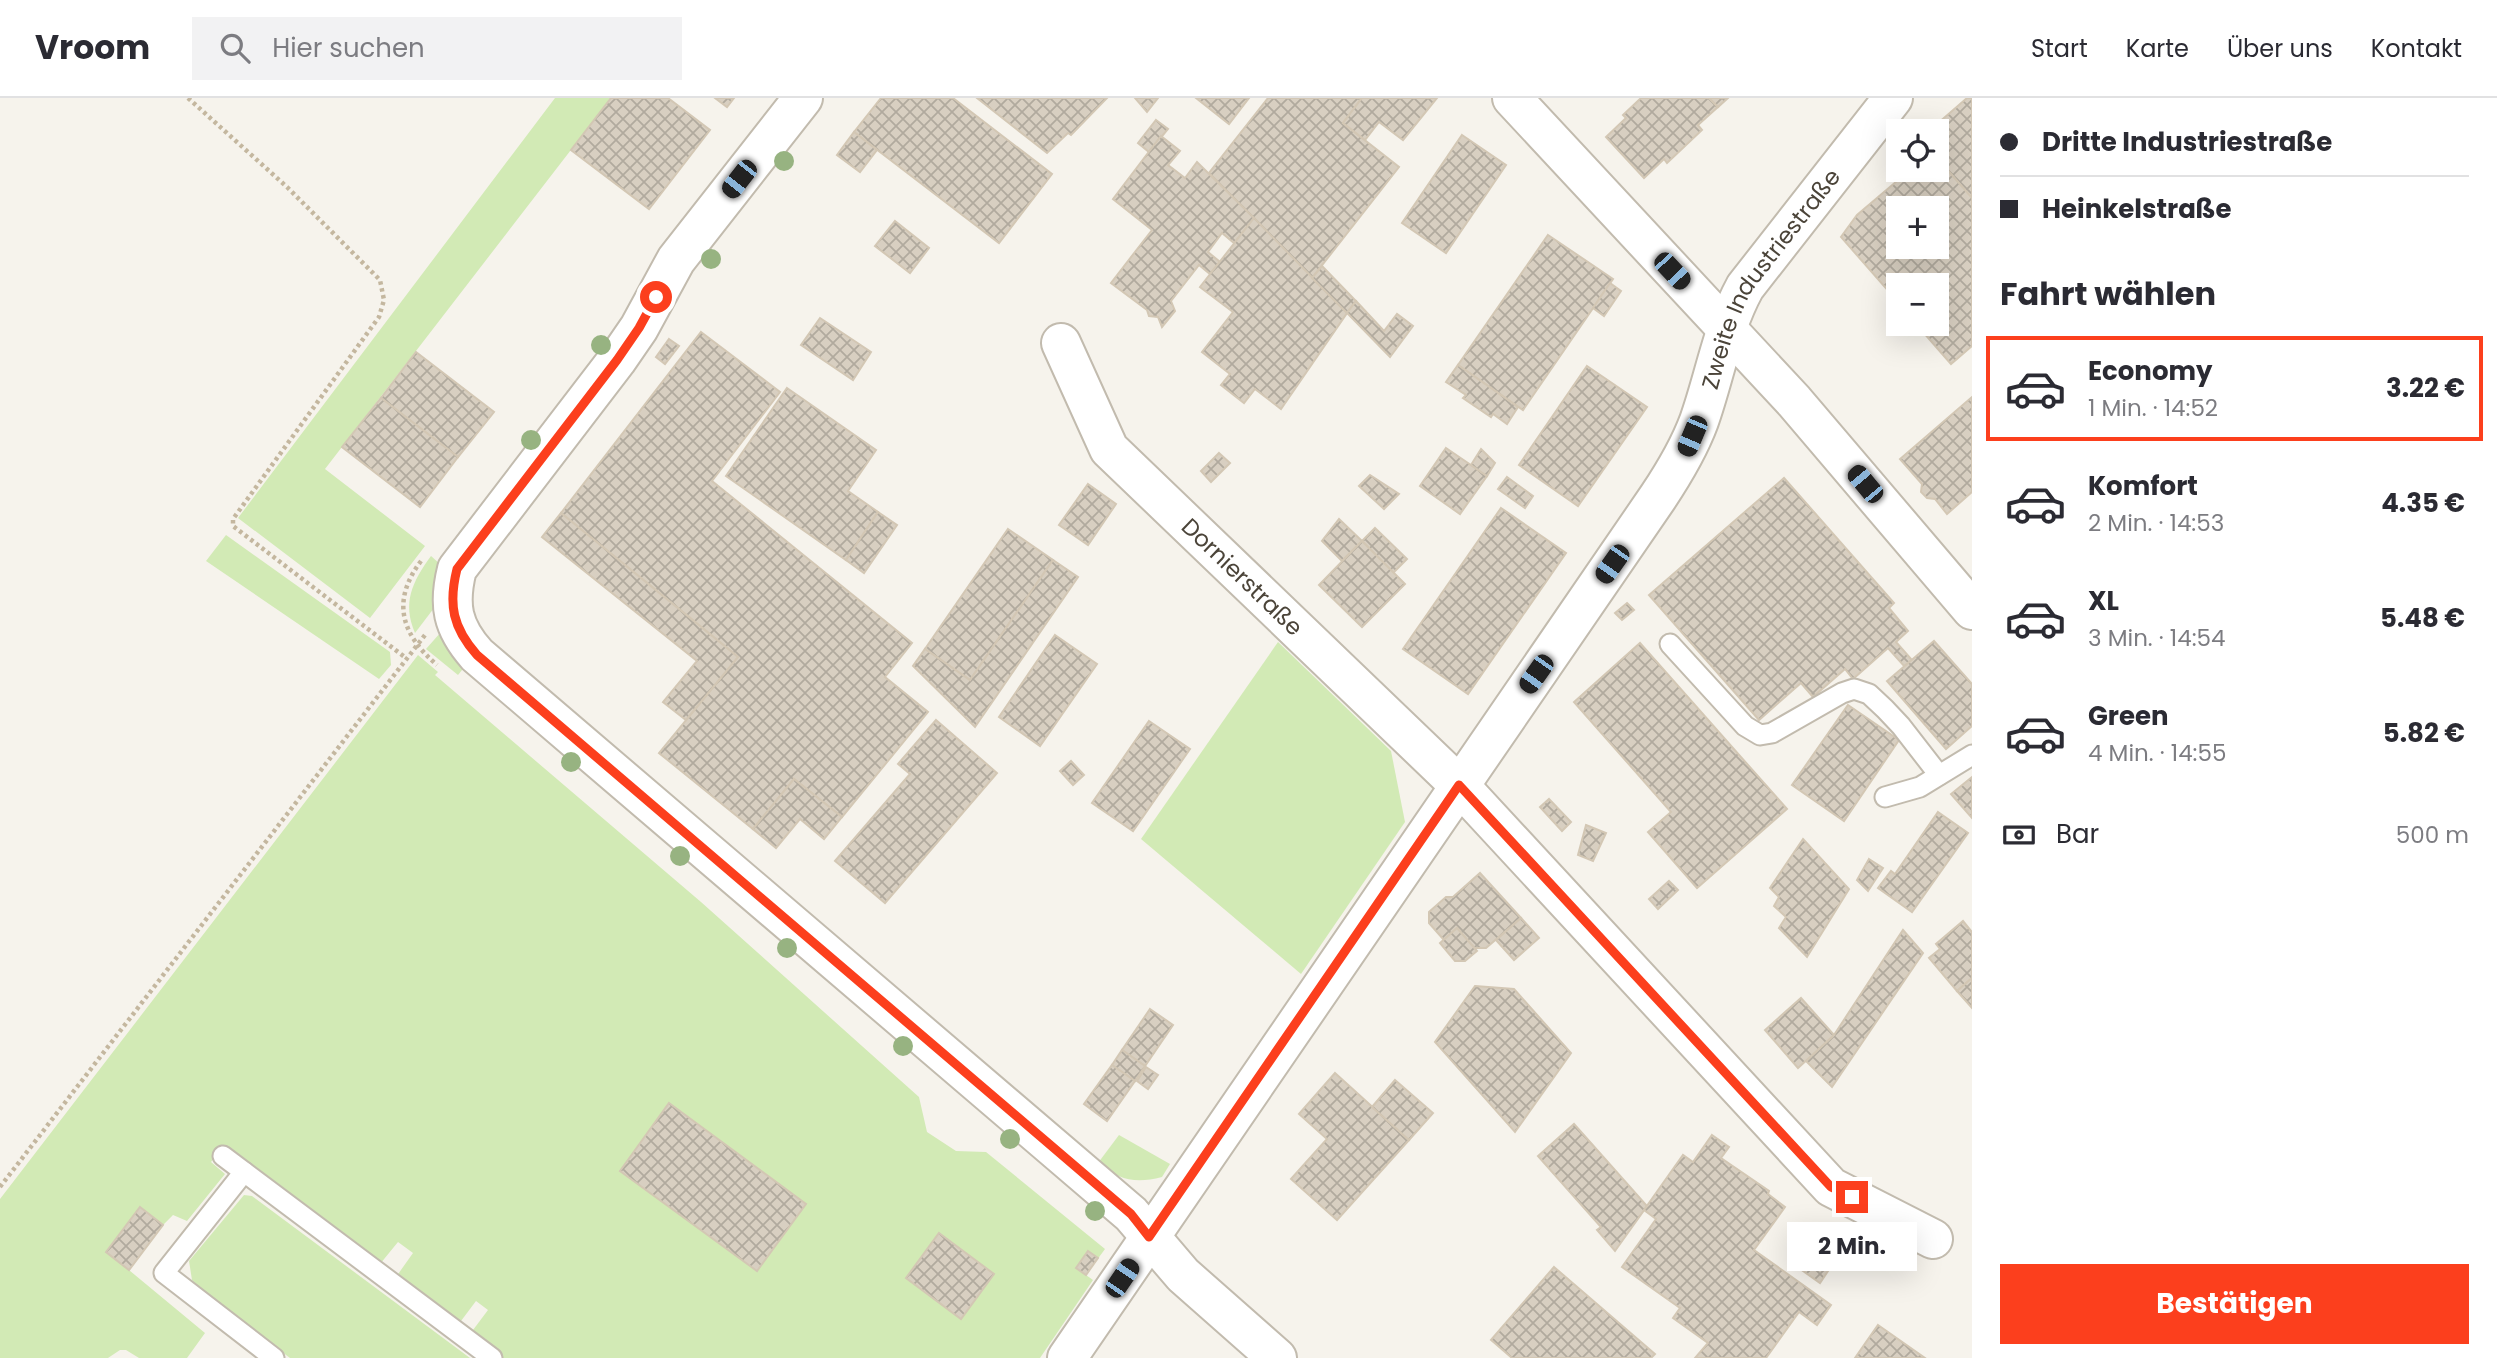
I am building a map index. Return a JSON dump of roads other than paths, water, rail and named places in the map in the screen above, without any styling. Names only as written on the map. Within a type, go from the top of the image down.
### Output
[{"type":"street","points":[[803,98],[676,260],[639,328],[617,360],[457,569],[452,594],[456,625],[477,655],[1131,1214],[1183,1275],[1277,1358]]},
{"type":"street","points":[[1511,98],[1794,401],[1972,610]]},
{"type":"street","name":"Zweite Industriestraße","points":[[1067,1358],[1674,472],[1699,421],[1726,329],[1734,306],[1745,287],[1893,98]]},
{"type":"street","name":"Dornierstraße","points":[[1061,343],[1109,449],[1459,785],[1831,1187],[1933,1239]]},
{"type":"lane","points":[[1670,644],[1745,726],[1760,734],[1772,733],[1842,693],[1854,689],[1869,694],[1901,726],[1939,775]]},
{"type":"lane","points":[[1885,797],[1920,787],[1972,755]]},
{"type":"lane","points":[[223,1156],[492,1358]]},
{"type":"lane","points":[[244,1172],[164,1273],[274,1358]]}]
